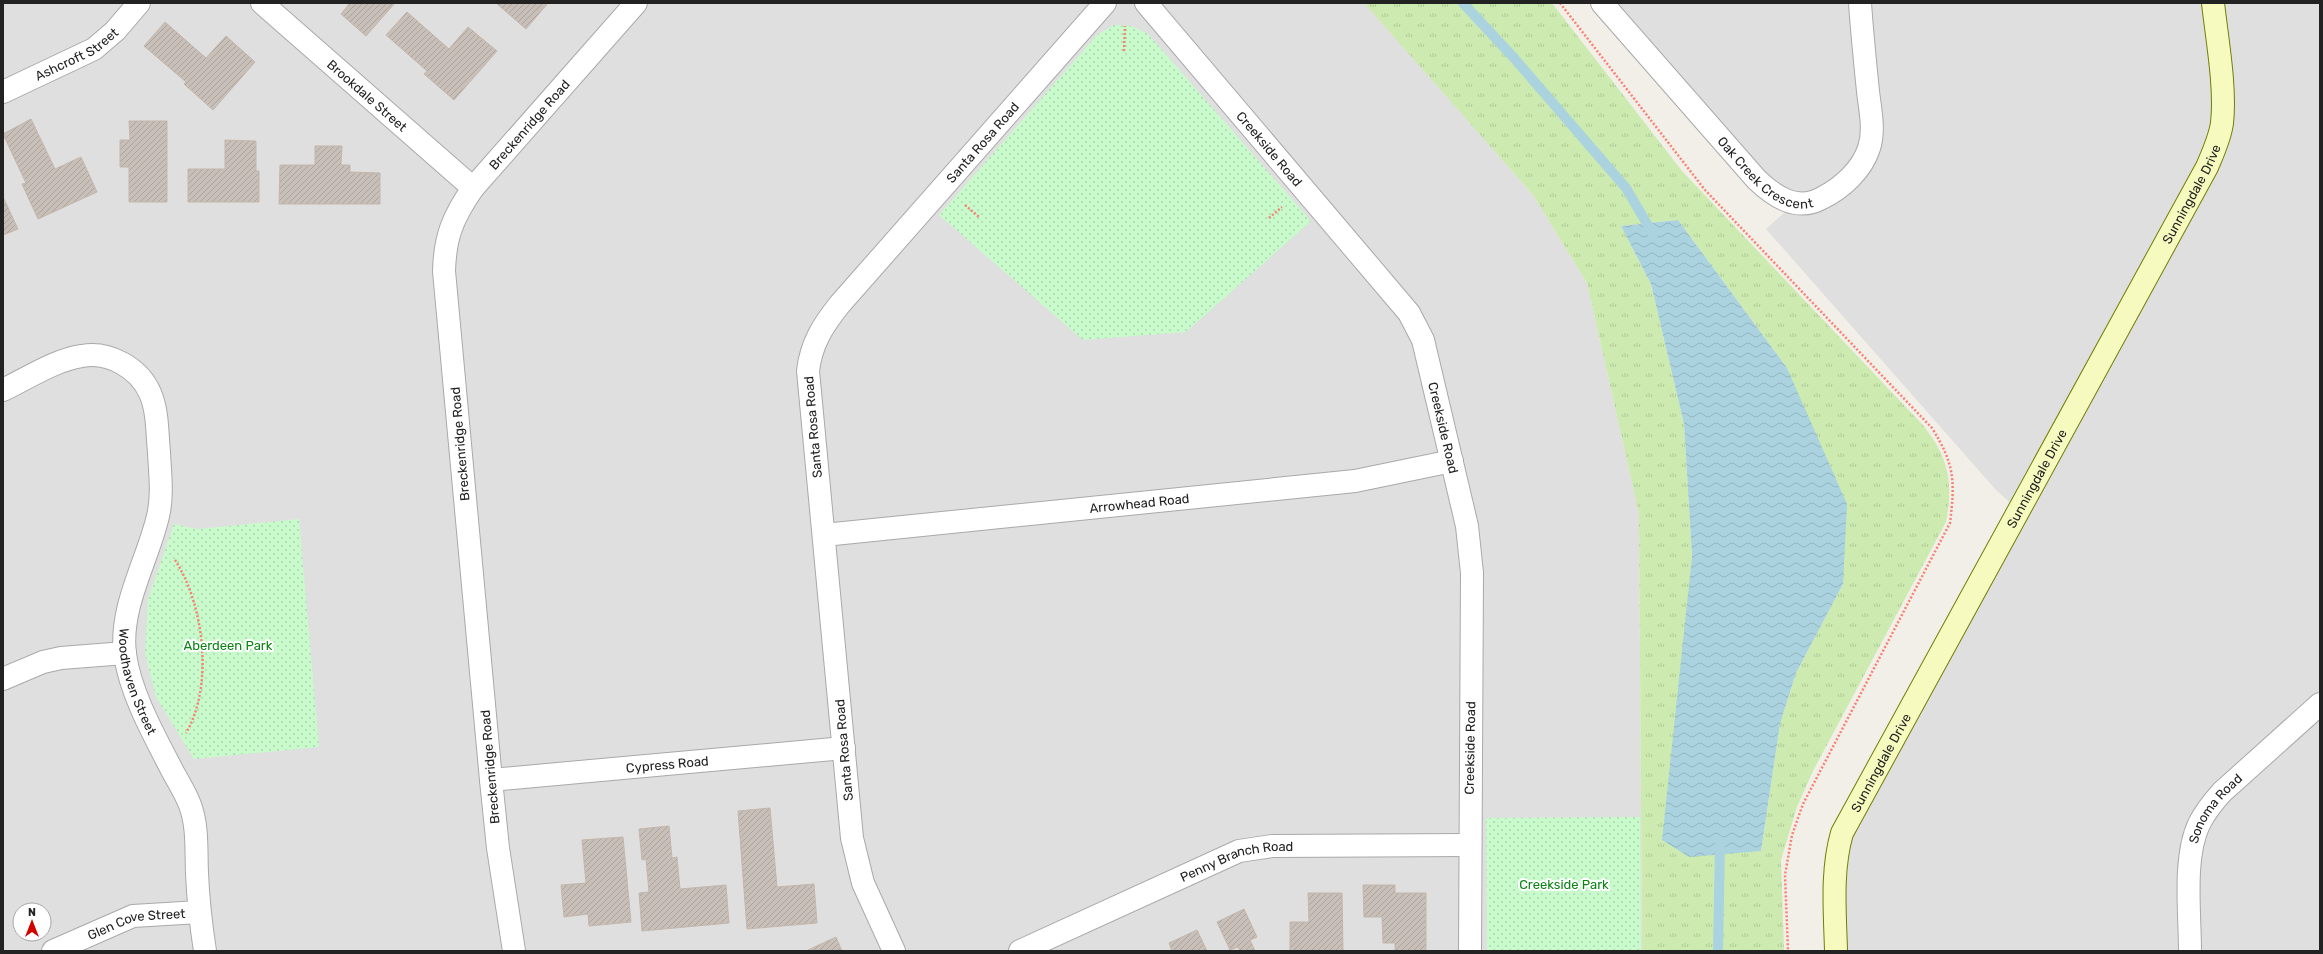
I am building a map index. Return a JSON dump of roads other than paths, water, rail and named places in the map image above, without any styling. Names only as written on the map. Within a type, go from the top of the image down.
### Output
[{"type":"street","name":"Ashcroft Street","points":[[3,92],[94,49],[115,31],[139,3]]},
{"type":"street","name":"Brookdale Street","points":[[262,3],[473,188]]},
{"type":"street","name":"Breckenridge Road","points":[[514,951],[498,848],[491,780],[444,271],[446,240],[450,226],[473,188],[636,3]]},
{"type":"street","name":"Santa Rosa Road","points":[[894,951],[863,882],[856,860],[808,372],[812,347],[817,337],[840,304],[1105,3]]},
{"type":"street","name":"Creekside Road","points":[[1146,3],[1409,313],[1418,328],[1429,356],[1466,526],[1472,573],[1469,845],[1470,951]]},
{"type":"street","name":"Oak Creek Crescent","points":[[1602,3],[1757,180],[1780,199],[1792,203],[1817,201],[1829,195],[1852,176],[1868,149],[1871,128],[1860,3]]},
{"type":"street","name":"Sunningdale Drive","points":[[1836,951],[1835,870],[1837,850],[1842,833],[2207,167],[2217,141],[2222,122],[2222,95],[2213,3]]},
{"type":"street","name":"Woodhaven Street","points":[[3,390],[65,361],[82,356],[107,357],[119,361],[138,376],[150,394],[153,403],[161,484],[158,513],[153,534],[129,606],[125,653],[132,682],[166,758],[191,806],[196,846],[199,912],[205,951]]},
{"type":"street","name":"Arrowhead Road","points":[[824,535],[1355,481],[1452,461]]},
{"type":"street","points":[[3,679],[43,662],[61,658],[125,653]]},
{"type":"street","name":"Sonoma Road","points":[[2190,951],[2190,864],[2199,824],[2209,806],[2222,792],[2320,704]]},
{"type":"street","name":"Cypress Road","points":[[491,780],[844,748]]},
{"type":"street","name":"Penny Branch Road","points":[[1020,951],[1239,851],[1272,846],[1469,845]]},
{"type":"street","name":"Glen Cove Street","points":[[53,951],[133,916],[199,912]]},
{"type":"water","points":[[1678,220],[1787,368],[1847,504],[1843,584],[1796,673],[1780,724],[1761,851],[1689,857],[1662,840],[1692,556],[1684,424],[1651,284],[1621,226]]},
{"type":"waterway","points":[[1463,3],[1514,58],[1626,188],[1653,234]]},
{"type":"waterway","points":[[1718,951],[1720,841]]},
{"type":"park label","name":"Aberdeen Park","points":[[228,645]]},
{"type":"park label","name":"Creekside Park","points":[[1564,884]]}]
